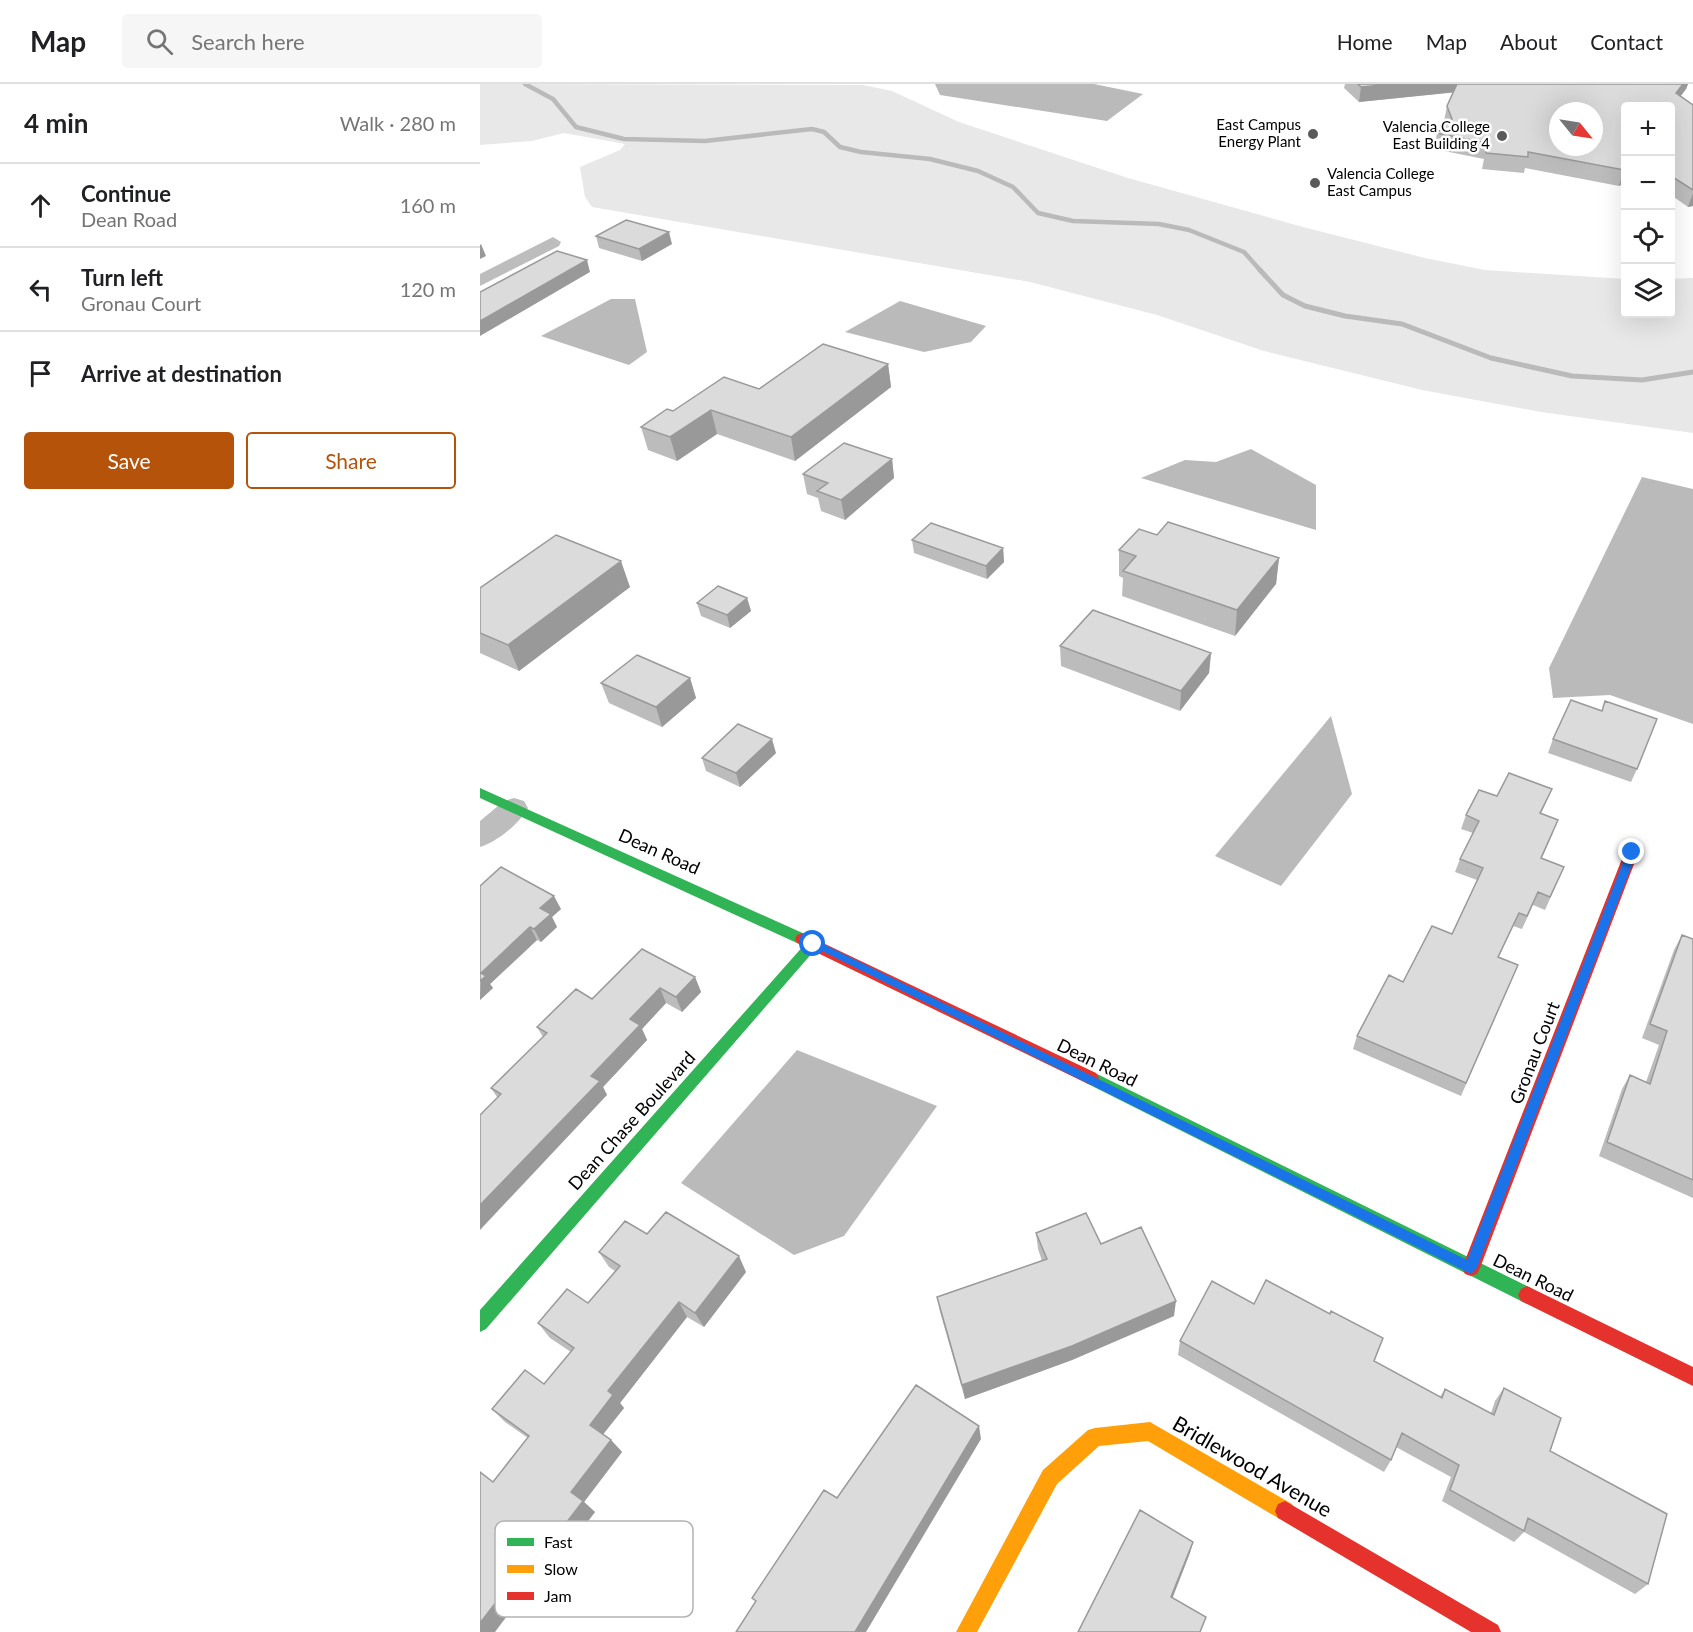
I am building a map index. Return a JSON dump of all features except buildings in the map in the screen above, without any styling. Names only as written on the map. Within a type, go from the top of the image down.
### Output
[{"type":"street","points":[[480,281],[553,242]]},
{"type":"street","name":"Dean Road","points":[[480,793],[813,944],[1693,1377]]},
{"type":"street","points":[[480,837],[514,808]]},
{"type":"street","name":"Gronau Court","points":[[1471,1268],[1632,852]]},
{"type":"street","name":"Dean Chase Boulevard","points":[[480,1323],[492,1305],[813,944]]},
{"type":"street","name":"Bridlewood Avenue","points":[[966,1632],[1050,1477],[1095,1437],[1150,1431],[1491,1632]]},
{"type":"shaded area","points":[[480,84],[863,85],[892,91],[959,122],[1128,178],[1303,227],[1425,258],[1485,270],[1621,279],[1621,318],[1675,318],[1675,279],[1693,278],[1693,433],[1541,412],[1422,390],[1264,351],[1157,315],[1030,282],[592,207],[585,197],[580,167],[620,150],[625,144],[564,133],[532,141],[480,145]]},
{"type":"shaded area","points":[[935,84],[1094,84],[1143,94],[1107,121],[940,95]]},
{"type":"shaded area","points":[[611,299],[635,299],[647,352],[629,365],[541,336]]},
{"type":"shaded area","points":[[900,301],[986,326],[971,342],[924,352],[845,332]]},
{"type":"shaded area","points":[[1251,449],[1316,485],[1316,530],[1141,478],[1185,460],[1216,462]]},
{"type":"shaded area","points":[[1642,477],[1693,489],[1693,724],[1610,695],[1553,698],[1549,668]]},
{"type":"shaded area","points":[[1331,716],[1352,794],[1281,886],[1215,856]]},
{"type":"shaded area","points":[[797,1050],[937,1106],[844,1236],[794,1255],[681,1183]]},
{"type":"waterway","points":[[525,84],[553,99],[576,127],[624,139],[705,141],[812,129],[824,132],[840,147],[861,152],[930,159],[978,171],[1013,187],[1038,213],[1073,221],[1159,224],[1189,230],[1244,252],[1260,270]]},
{"type":"waterway","points":[[1259,269],[1283,295],[1305,306],[1345,316],[1402,324],[1491,358],[1572,376],[1642,380],[1693,372]]},
{"type":"traffic: fast","points":[[480,793],[802,939]]},
{"type":"traffic: fast","points":[[480,1323],[813,944]]},
{"type":"traffic: fast","points":[[1091,1078],[1527,1295]]},
{"type":"traffic: slow","points":[[966,1632],[1050,1477],[1095,1437],[1150,1431],[1285,1511]]},
{"type":"traffic: jam","points":[[1471,1268],[1632,851]]},
{"type":"traffic: jam","points":[[802,939],[1091,1078]]},
{"type":"traffic: jam","points":[[1527,1295],[1693,1377]]},
{"type":"traffic: jam","points":[[1285,1511],[1491,1632]]},
{"type":"place","name":"East Campus Energy Plant","points":[[1313,134]]},
{"type":"place","name":"Valencia College East Building 4","points":[[1502,136]]},
{"type":"place","name":"Valencia College East Campus","points":[[1315,183]]},
{"type":"route","points":[[813,944],[891,980],[1471,1268],[1632,852]]}]
